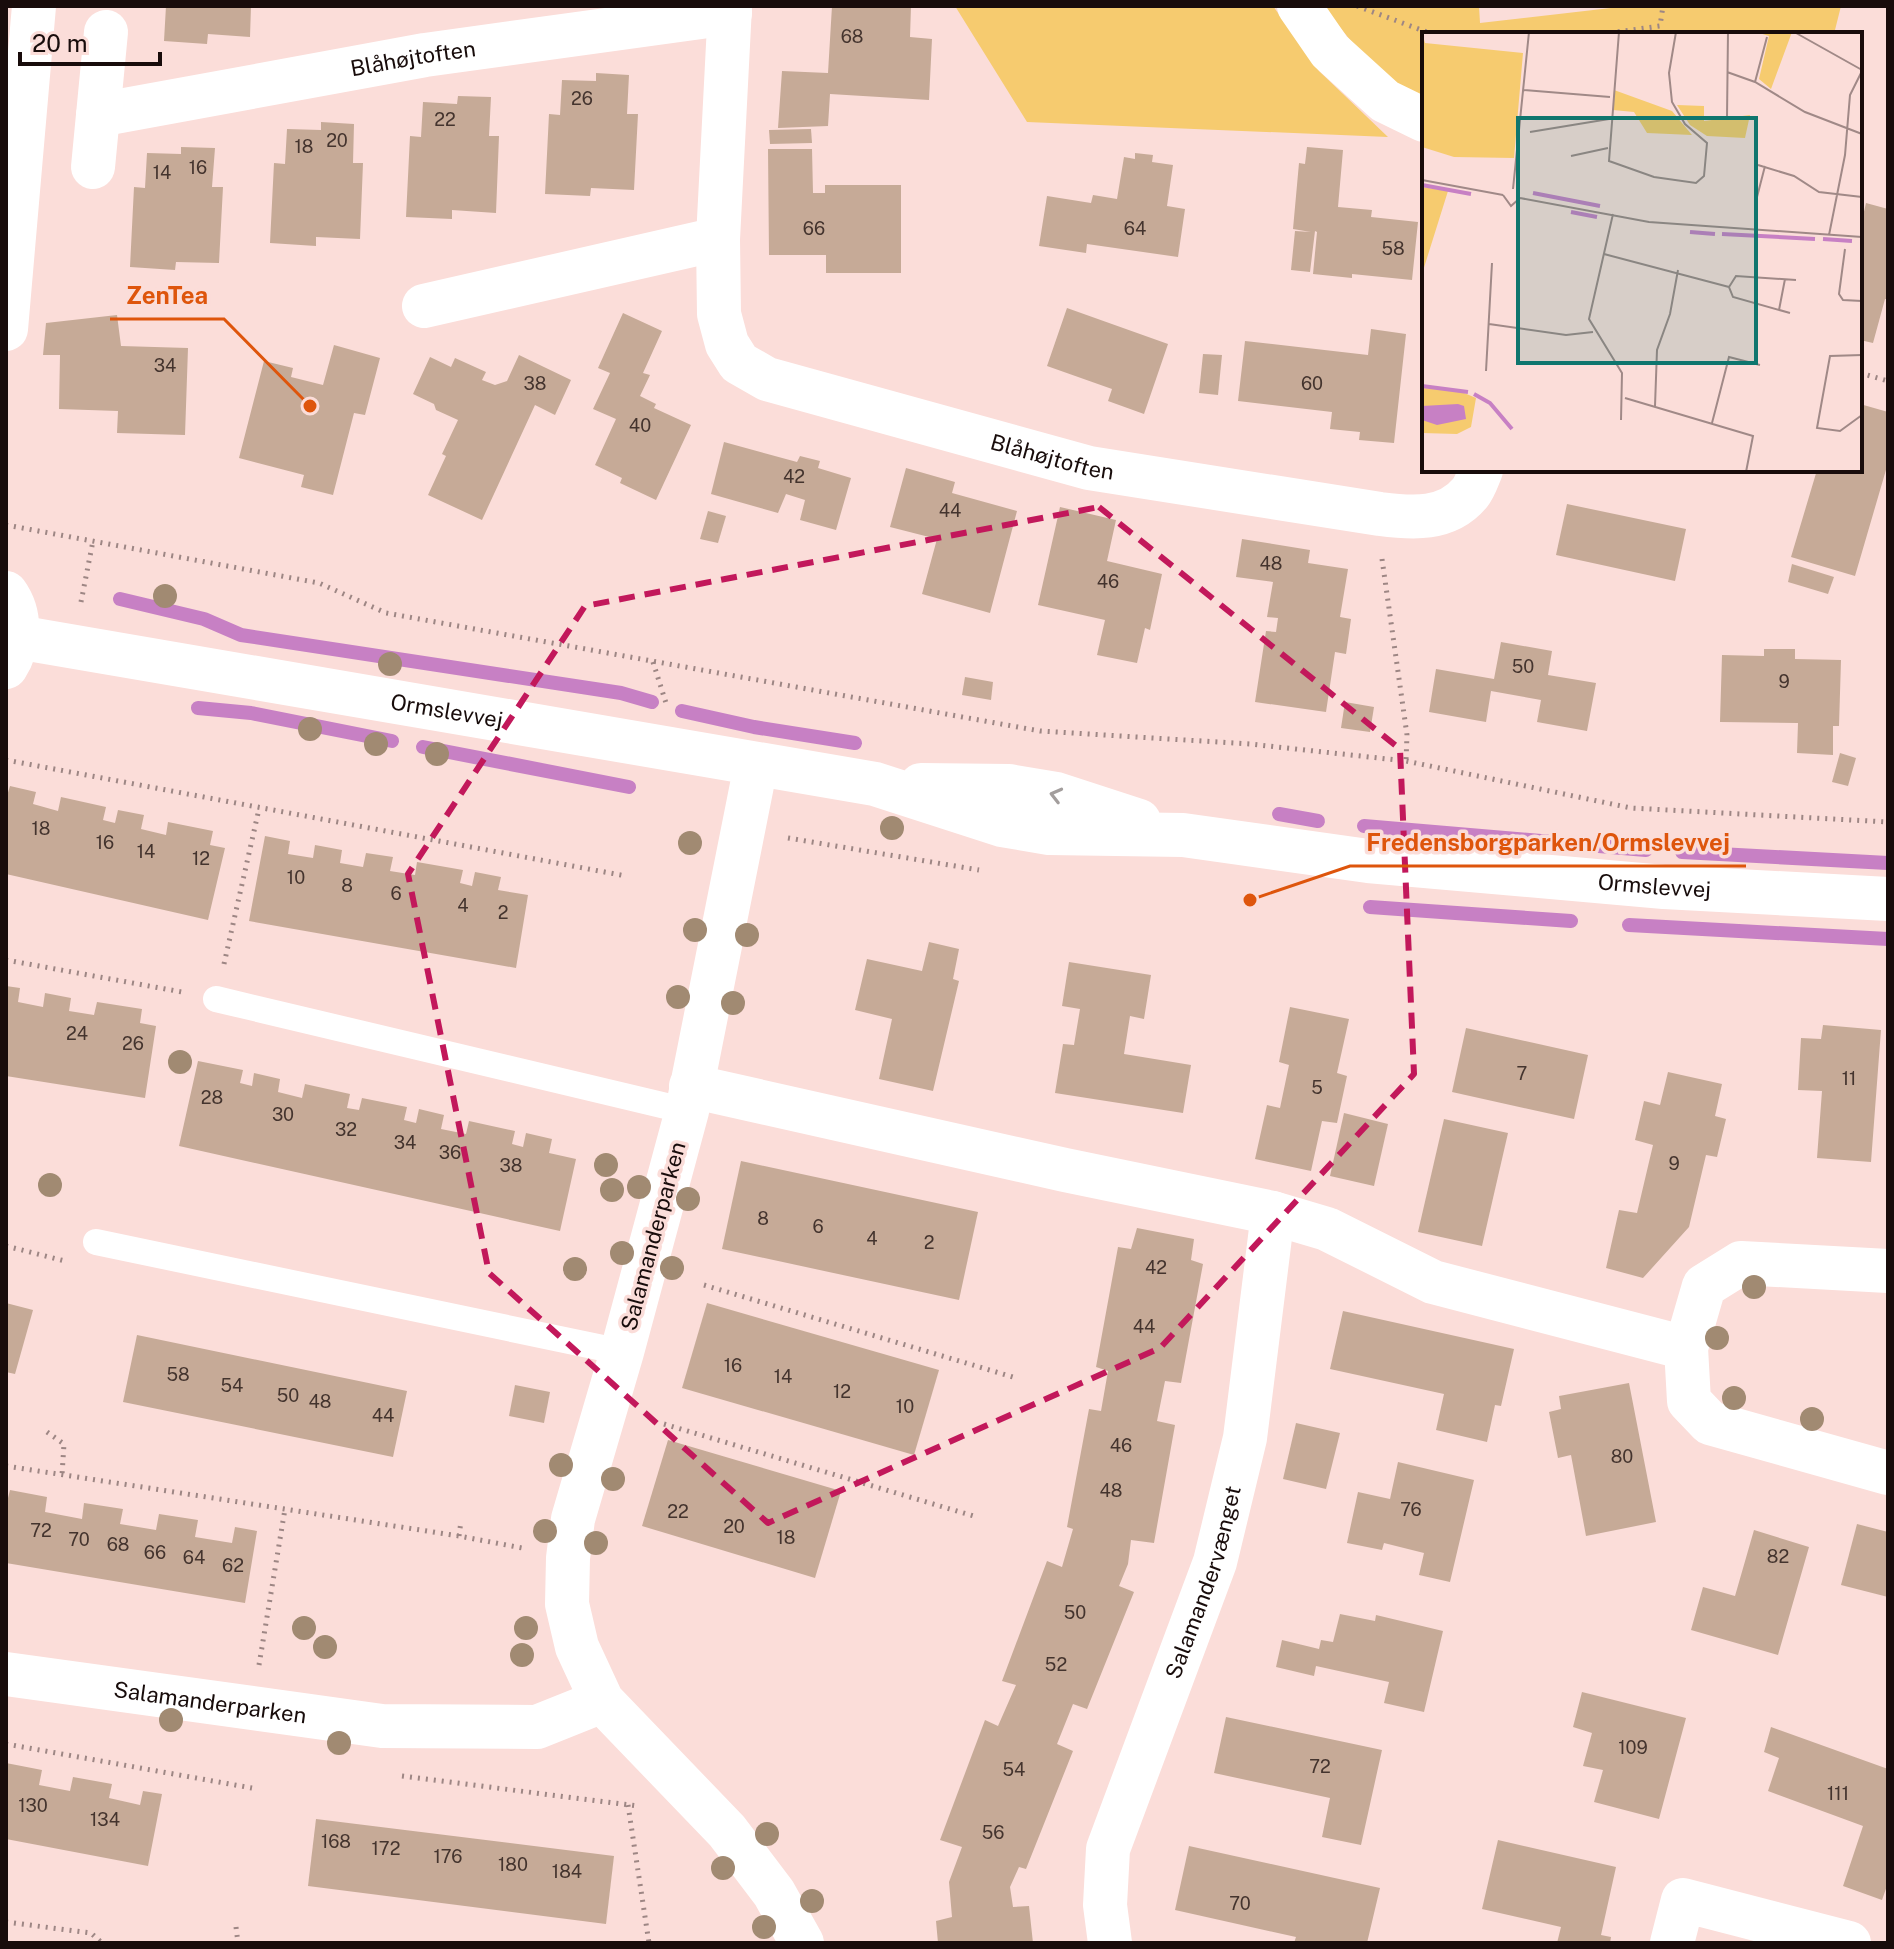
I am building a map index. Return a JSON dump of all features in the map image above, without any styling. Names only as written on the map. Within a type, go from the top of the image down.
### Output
[{"type":"street","points":[[6,329],[34,6]]},
{"type":"street","points":[[1299,6],[1330,51],[1385,101],[1422,119]]},
{"type":"street","name":"Blåhøjtoften","points":[[98,115],[425,55],[730,10],[718,239],[719,314],[727,344],[739,363],[767,379],[1089,468],[1380,514],[1419,518],[1450,509],[1471,493],[1480,472]]},
{"type":"street","points":[[93,167],[106,32]]},
{"type":"street","points":[[424,306],[718,239]]},
{"type":"street","points":[[6,593],[17,617],[12,652]]},
{"type":"street","name":"Ormslevvej","points":[[12,652],[875,784],[1009,786],[1056,794],[1183,835],[1368,861],[1664,887],[1888,899]]},
{"type":"street","name":"Salamanderparken","points":[[756,765],[689,1098],[622,1352],[573,1519],[567,1604],[577,1647],[602,1701],[727,1831],[774,1893],[802,1943]]},
{"type":"street","points":[[689,1098],[1273,1213],[1327,1229],[1433,1282],[1686,1348]]},
{"type":"street","name":"Salamandervænget","points":[[1110,1943],[1105,1905],[1108,1849],[1215,1562],[1245,1438],[1273,1213]]},
{"type":"street","points":[[1888,1271],[1741,1263],[1704,1286],[1686,1348],[1689,1401],[1710,1423],[1888,1473]]},
{"type":"street","name":"Salamanderparken","points":[[6,1674],[382,1726],[537,1727],[602,1701]]},
{"type":"street","points":[[1672,1943],[1683,1900],[1849,1943]]},
{"type":"lane","points":[[216,999],[689,1098]]},
{"type":"lane","points":[[96,1242],[622,1352]]},
{"type":"path","points":[[1356,6],[1427,32]]},
{"type":"path","points":[[1616,32],[1660,26],[1663,6]]},
{"type":"path","points":[[1862,374],[1888,381]]},
{"type":"path","points":[[1380,514],[1380,549],[1407,735],[1406,761]]},
{"type":"path","points":[[6,525],[319,583],[386,613],[1040,731],[1250,744],[1406,761],[1631,808],[1888,822]]},
{"type":"path","points":[[6,760],[626,876]]},
{"type":"path","points":[[6,960],[216,999],[259,809]]},
{"type":"path","points":[[6,1246],[75,1264]]},
{"type":"path","points":[[704,1285],[1013,1377]]},
{"type":"path","points":[[664,1424],[977,1517]]},
{"type":"path","points":[[47,1432],[64,1444],[62,1475]]},
{"type":"path","points":[[6,1466],[459,1536],[568,1558]]},
{"type":"path","points":[[262,1709],[258,1671],[285,1509]]},
{"type":"path","points":[[459,1536],[461,1521]]},
{"type":"path","points":[[6,1744],[252,1788]]},
{"type":"path","points":[[395,1775],[683,1814],[698,1801]]},
{"type":"path","points":[[628,1805],[649,1943]]},
{"type":"path","points":[[6,1922],[91,1933],[102,1943]]},
{"type":"path","points":[[236,1927],[238,1943]]},
{"type":"highlighted area","points":[[1099,507],[1400,749],[1414,1074],[1160,1348],[768,1523],[489,1273],[408,874],[585,606]]},
{"type":"shaded area","points":[[955,6],[1273,6],[1319,71],[1388,137],[1027,122]]},
{"type":"shaded area","points":[[1324,6],[1479,6],[1480,23],[1628,6],[1841,6],[1834,32],[1422,32],[1422,99],[1381,72]]},
{"type":"building","points":[[166,6],[251,6],[250,37],[208,34],[207,44],[164,41]]},
{"type":"building","points":[[832,6],[911,6],[910,37],[932,39],[929,100],[830,94],[828,126],[778,128],[782,71],[828,73]]},
{"type":"building","points":[[596,73],[629,75],[627,114],[638,114],[634,190],[591,188],[590,196],[545,194],[549,114],[560,115],[562,80],[596,81]]},
{"type":"building","points":[[458,96],[491,97],[489,136],[499,136],[496,213],[452,210],[452,219],[406,217],[410,136],[421,137],[423,102],[457,104]]},
{"type":"building","points":[[321,122],[354,124],[353,163],[363,163],[360,239],[316,237],[316,246],[270,243],[274,163],[285,164],[287,129],[321,130]]},
{"type":"building","points":[[811,129],[812,143],[770,144],[769,130]]},
{"type":"building","points":[[181,147],[215,148],[212,187],[223,187],[219,263],[176,262],[175,270],[130,267],[134,187],[145,188],[147,153],[181,154]]},
{"type":"building","points":[[1307,147],[1343,150],[1338,207],[1372,210],[1371,217],[1418,222],[1412,280],[1313,274],[1315,231],[1310,272],[1291,270],[1295,231],[1311,232],[1293,229],[1299,163],[1305,164]]},
{"type":"building","points":[[768,149],[812,149],[813,193],[825,193],[825,185],[901,185],[901,273],[826,273],[826,255],[769,255]]},
{"type":"building","points":[[1135,153],[1153,155],[1152,162],[1173,165],[1167,206],[1185,209],[1178,257],[1087,244],[1086,253],[1039,246],[1047,196],[1091,203],[1093,195],[1117,199],[1124,157],[1135,159]]},
{"type":"building","points":[[1866,203],[1888,209],[1888,299],[1885,299],[1873,343],[1862,340],[1862,220]]},
{"type":"building","points":[[1067,308],[1168,344],[1144,414],[1108,401],[1112,389],[1047,366]]},
{"type":"building","points":[[623,313],[662,331],[643,373],[650,375],[640,396],[656,404],[654,408],[691,425],[656,500],[620,483],[622,478],[595,465],[616,419],[593,409],[610,373],[598,368]]},
{"type":"building","points":[[117,315],[121,346],[188,348],[185,435],[117,433],[118,411],[59,409],[60,355],[43,355],[46,323]]},
{"type":"building","points":[[1371,329],[1406,334],[1394,443],[1359,440],[1360,432],[1330,429],[1332,412],[1238,401],[1245,341],[1368,355]]},
{"type":"building","points":[[334,345],[380,358],[365,415],[354,413],[333,495],[301,487],[304,475],[239,458],[264,361],[293,368],[291,377],[323,385]]},
{"type":"building","points":[[1203,354],[1222,355],[1218,395],[1199,393]]},
{"type":"building","points":[[519,355],[571,380],[555,415],[535,405],[482,520],[428,495],[458,420],[413,394],[430,357],[451,367],[455,358],[486,372],[482,380],[495,385],[507,381]]},
{"type":"building","points":[[1862,405],[1888,412],[1888,463],[1855,576],[1791,557],[1816,472],[1862,472]]},
{"type":"building","points":[[724,442],[797,462],[800,456],[820,461],[818,468],[851,478],[836,530],[800,520],[805,500],[786,494],[778,513],[711,494]]},
{"type":"building","points":[[906,468],[955,482],[952,493],[1017,511],[990,613],[922,594],[937,539],[890,527]]},
{"type":"building","points":[[1567,504],[1686,529],[1675,581],[1556,555]]},
{"type":"building","points":[[1060,507],[1116,520],[1107,561],[1162,574],[1150,630],[1145,628],[1137,663],[1097,655],[1105,620],[1038,605]]},
{"type":"building","points":[[708,511],[726,516],[718,543],[700,539]]},
{"type":"building","points":[[1242,539],[1310,550],[1308,563],[1348,569],[1340,617],[1351,619],[1346,654],[1335,652],[1326,712],[1255,702],[1266,631],[1276,632],[1278,618],[1267,617],[1273,582],[1236,577]]},
{"type":"building","points":[[1792,564],[1834,577],[1828,594],[1788,582]]},
{"type":"building","points":[[1501,642],[1552,651],[1548,675],[1596,683],[1587,731],[1537,722],[1541,700],[1491,691],[1486,722],[1429,712],[1436,669],[1494,679]]},
{"type":"building","points":[[1764,649],[1795,649],[1795,659],[1841,660],[1839,726],[1833,726],[1833,755],[1797,753],[1798,723],[1720,722],[1722,655],[1764,656]]},
{"type":"building","points":[[965,677],[993,682],[991,700],[962,695]]},
{"type":"building","points":[[1345,702],[1374,707],[1370,732],[1341,728]]},
{"type":"building","points":[[1840,753],[1856,758],[1848,786],[1832,782]]},
{"type":"building","points":[[10,786],[36,792],[33,804],[58,811],[61,797],[106,807],[103,820],[115,823],[118,810],[144,815],[141,829],[166,835],[168,822],[213,831],[210,845],[225,848],[208,920],[6,874],[6,799]]},
{"type":"building","points":[[265,836],[290,841],[288,854],[313,858],[315,845],[342,850],[340,863],[363,867],[366,853],[393,857],[390,871],[415,875],[417,862],[463,870],[460,883],[472,886],[475,872],[501,877],[498,890],[528,895],[516,968],[249,921]]},
{"type":"building","points":[[929,942],[959,949],[953,979],[959,981],[933,1091],[879,1079],[892,1019],[855,1010],[867,959],[922,971]]},
{"type":"building","points":[[1069,962],[1151,975],[1144,1019],[1130,1016],[1124,1054],[1191,1065],[1183,1113],[1055,1093],[1063,1044],[1074,1045],[1080,1009],[1062,1006]]},
{"type":"building","points":[[6,986],[20,988],[18,1002],[43,1007],[45,993],[71,998],[69,1011],[94,1015],[97,1002],[142,1009],[140,1023],[156,1026],[145,1098],[6,1076]]},
{"type":"building","points":[[1290,1007],[1349,1019],[1337,1073],[1347,1076],[1337,1123],[1322,1121],[1311,1171],[1255,1159],[1267,1105],[1280,1108],[1289,1065],[1279,1062]]},
{"type":"building","points":[[1823,1025],[1881,1030],[1871,1162],[1817,1158],[1822,1091],[1798,1090],[1801,1038],[1821,1039]]},
{"type":"building","points":[[1466,1028],[1588,1055],[1574,1119],[1452,1092]]},
{"type":"building","points":[[198,1061],[243,1070],[240,1083],[252,1086],[254,1073],[280,1079],[278,1092],[302,1098],[305,1084],[350,1094],[347,1108],[359,1110],[362,1098],[407,1107],[404,1120],[416,1123],[419,1109],[444,1115],[441,1129],[466,1134],[469,1121],[515,1131],[512,1144],[523,1147],[526,1133],[552,1139],[549,1153],[576,1159],[560,1231],[179,1146]]},
{"type":"building","points":[[1668,1072],[1722,1084],[1715,1116],[1726,1119],[1717,1157],[1706,1155],[1689,1227],[1643,1278],[1606,1268],[1619,1210],[1637,1213],[1653,1145],[1635,1140],[1644,1101],[1660,1105]]},
{"type":"building","points":[[1344,1113],[1388,1124],[1374,1186],[1330,1176]]},
{"type":"building","points":[[1444,1119],[1508,1133],[1482,1246],[1418,1232]]},
{"type":"building","points":[[741,1161],[978,1212],[959,1300],[722,1249]]},
{"type":"building","points":[[1137,1228],[1194,1239],[1191,1260],[1203,1264],[1181,1383],[1165,1381],[1157,1421],[1175,1425],[1154,1543],[1131,1540],[1128,1564],[1119,1586],[1134,1592],[1087,1709],[1073,1704],[1057,1744],[1073,1751],[1026,1869],[1019,1867],[1010,1887],[1013,1907],[1029,1906],[1033,1943],[938,1943],[936,1921],[952,1917],[949,1882],[962,1847],[940,1840],[985,1720],[998,1726],[1016,1685],[1002,1681],[1047,1561],[1062,1567],[1073,1529],[1067,1527],[1089,1409],[1101,1411],[1108,1371],[1096,1367],[1118,1247],[1131,1249]]},
{"type":"building","points":[[6,1303],[33,1310],[15,1374],[6,1372]]},
{"type":"building","points":[[707,1303],[939,1370],[914,1455],[682,1388]]},
{"type":"building","points":[[1343,1311],[1514,1349],[1501,1406],[1495,1405],[1487,1442],[1436,1430],[1444,1394],[1330,1369]]},
{"type":"building","points":[[137,1335],[407,1391],[393,1457],[123,1402]]},
{"type":"building","points":[[1629,1383],[1656,1522],[1586,1536],[1571,1455],[1558,1458],[1549,1412],[1561,1409],[1559,1396]]},
{"type":"building","points":[[515,1385],[550,1392],[544,1423],[509,1416]]},
{"type":"building","points":[[1296,1423],[1340,1433],[1326,1489],[1283,1479]]},
{"type":"building","points":[[668,1440],[841,1491],[815,1578],[642,1526]]},
{"type":"building","points":[[1398,1462],[1474,1480],[1450,1582],[1419,1575],[1424,1553],[1384,1543],[1382,1550],[1347,1543],[1358,1492],[1390,1499]]},
{"type":"building","points":[[10,1490],[47,1497],[45,1512],[82,1519],[84,1503],[123,1509],[120,1524],[156,1530],[159,1514],[198,1520],[195,1537],[232,1543],[235,1527],[257,1531],[245,1603],[6,1563],[6,1506]]},
{"type":"building","points":[[1857,1524],[1888,1532],[1888,1597],[1841,1585]]},
{"type":"building","points":[[1754,1530],[1809,1547],[1778,1655],[1691,1630],[1703,1587],[1735,1596]]},
{"type":"building","points":[[1340,1614],[1375,1621],[1376,1615],[1443,1631],[1424,1712],[1384,1703],[1389,1682],[1316,1666],[1314,1676],[1276,1667],[1282,1640],[1319,1649],[1321,1640],[1333,1642]]},
{"type":"building","points":[[1582,1692],[1686,1718],[1659,1819],[1594,1802],[1603,1770],[1583,1766],[1592,1733],[1573,1727]]},
{"type":"building","points":[[1226,1717],[1382,1750],[1361,1845],[1322,1837],[1330,1798],[1214,1773]]},
{"type":"building","points":[[1771,1727],[1888,1769],[1888,1883],[1882,1900],[1843,1886],[1863,1826],[1768,1791],[1779,1758],[1764,1752]]},
{"type":"building","points":[[6,1763],[42,1770],[39,1785],[70,1791],[73,1777],[112,1784],[109,1798],[140,1805],[143,1791],[162,1794],[148,1866],[6,1839]]},
{"type":"building","points":[[316,1819],[614,1856],[606,1924],[308,1886]]},
{"type":"building","points":[[1498,1840],[1616,1867],[1601,1935],[1611,1937],[1610,1943],[1557,1943],[1561,1927],[1482,1909]]},
{"type":"building","points":[[1189,1846],[1380,1888],[1367,1943],[1294,1943],[1296,1937],[1175,1910]]},
{"type":"waterway","points":[[120,599],[204,619],[241,635],[621,693],[652,702]]},
{"type":"waterway","points":[[198,708],[251,713],[392,741]]},
{"type":"waterway","points":[[682,711],[754,727],[855,743]]},
{"type":"waterway","points":[[423,747],[629,787]]},
{"type":"waterway","points":[[1279,814],[1318,821]]},
{"type":"waterway","points":[[1364,826],[1646,850]]},
{"type":"waterway","points":[[1682,852],[1888,863]]},
{"type":"waterway","points":[[1370,907],[1571,921]]},
{"type":"waterway","points":[[1629,925],[1888,939]]},
{"type":"place","name":"ZenTea","points":[[310,406]]},
{"type":"place","name":"Fredensborgparken/Ormslevvej","points":[[1250,900]]}]
